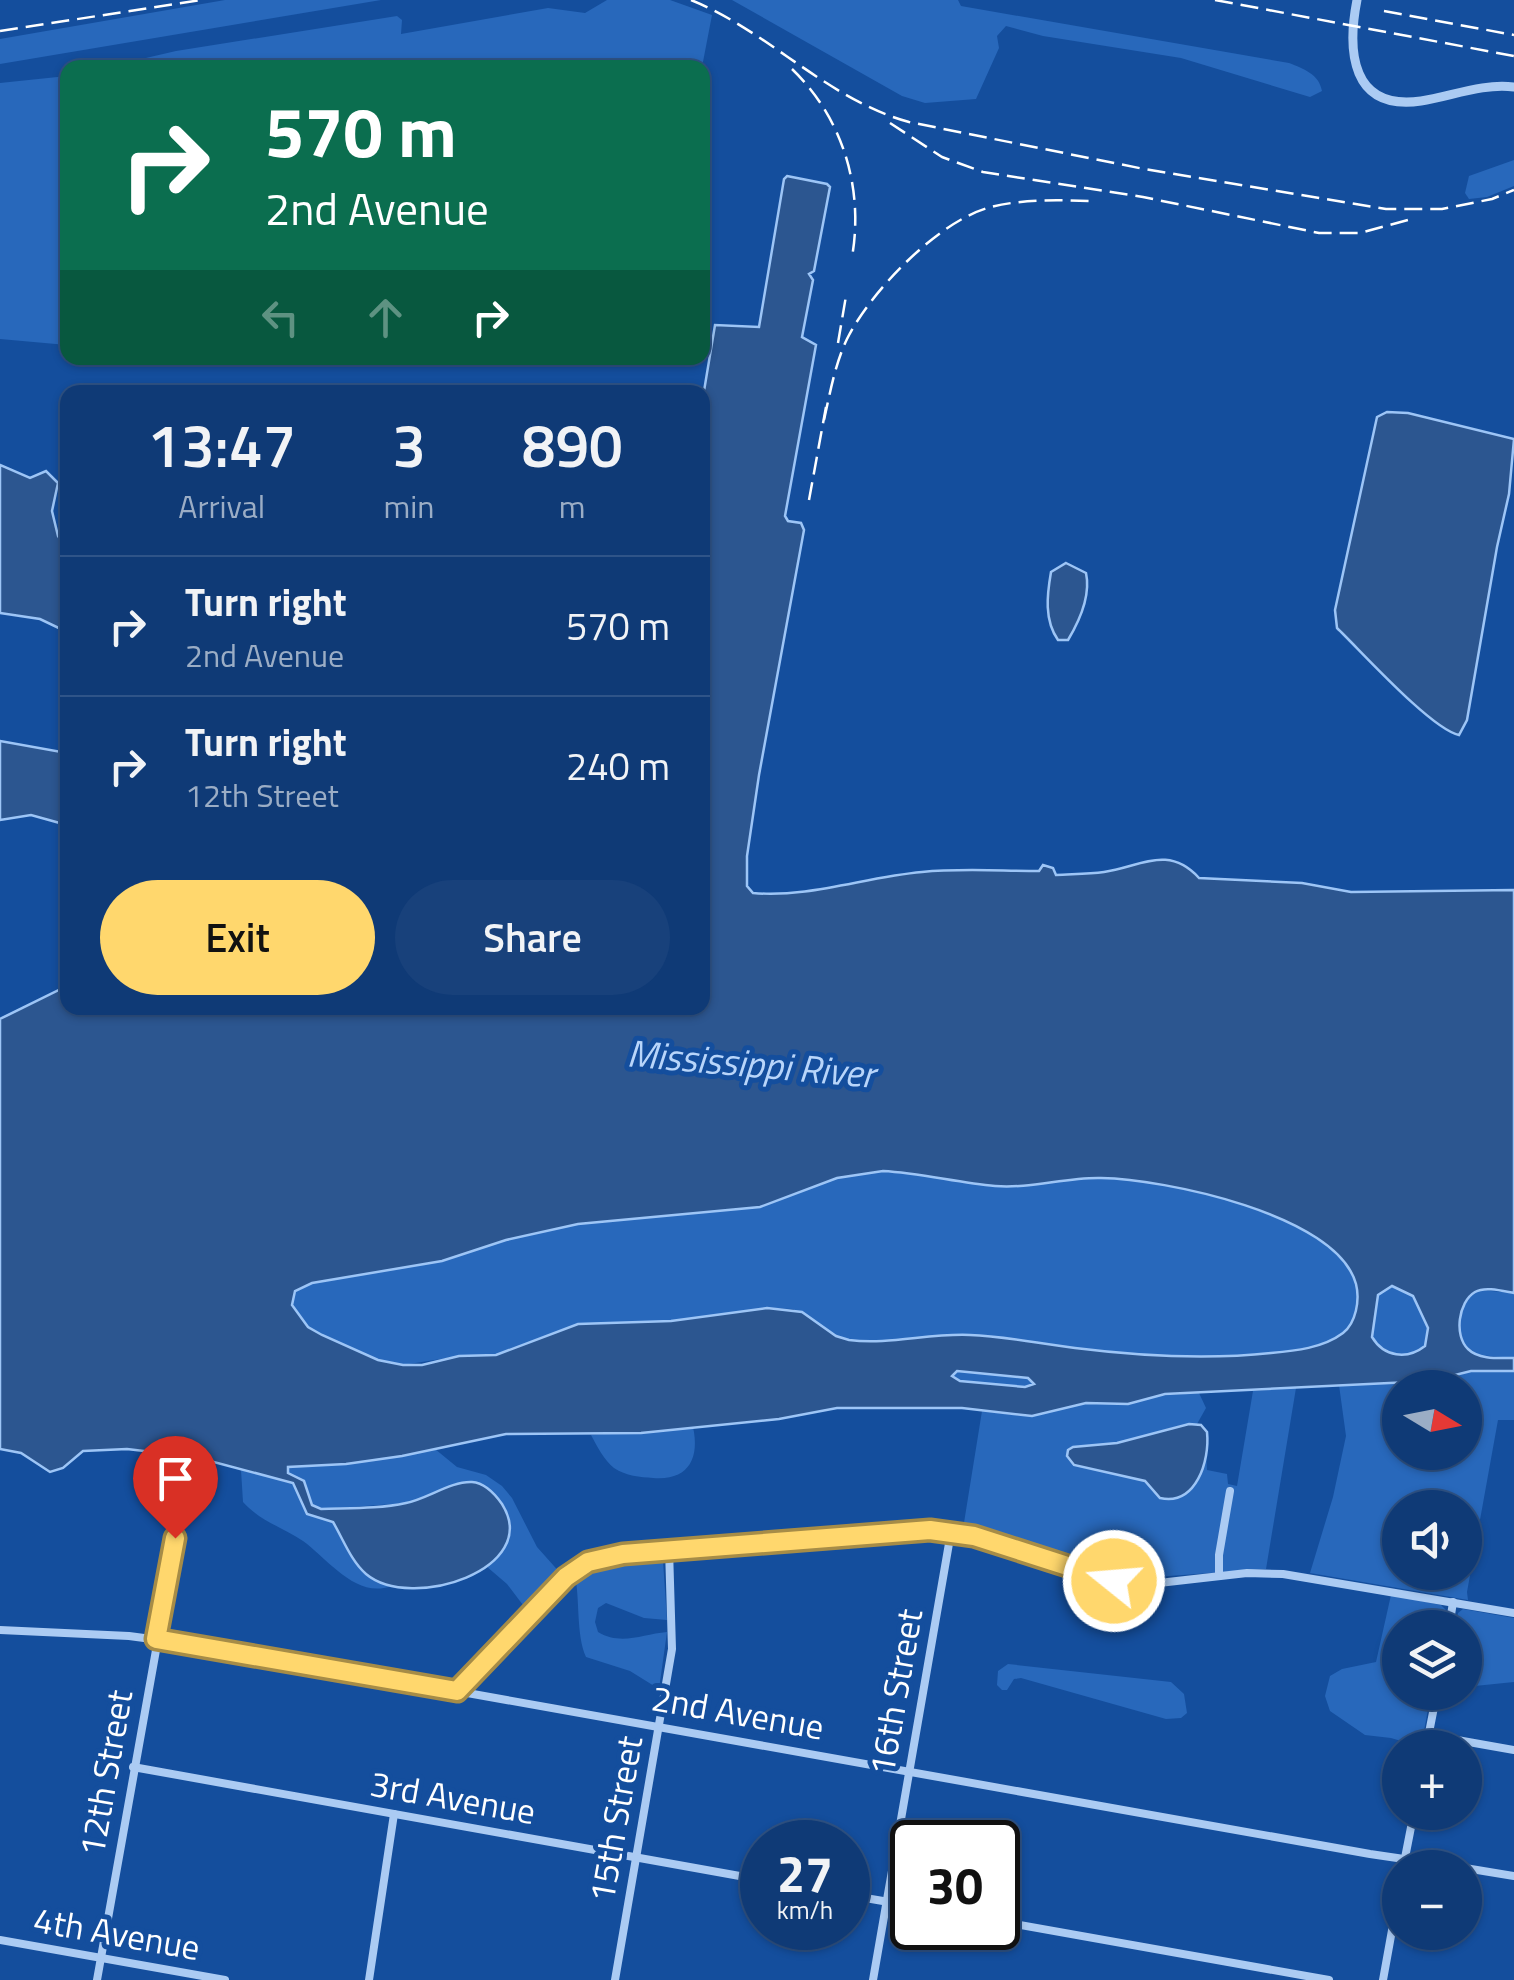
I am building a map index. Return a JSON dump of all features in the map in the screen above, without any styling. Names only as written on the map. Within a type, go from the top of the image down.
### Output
[{"type":"street","points":[[1357,0],[1351,50],[1362,81],[1379,95],[1407,102],[1494,86],[1514,87]]},
{"type":"street","points":[[1219,1576],[1230,1491]]},
{"type":"street","name":"12th Street","points":[[96,1980],[180,1516]]},
{"type":"street","points":[[457,1691],[571,1573],[607,1556],[907,1530],[951,1532],[1120,1582],[1159,1583],[1260,1573],[1299,1575],[1514,1613]]},
{"type":"street","name":"16th Street","points":[[874,1980],[951,1532]]},
{"type":"street","name":"15th Street","points":[[616,1980],[674,1631],[669,1549]]},
{"type":"street","points":[[1452,1610],[1453,1602]]},
{"type":"street","name":"2nd Avenue","points":[[0,1630],[156,1639],[1382,1855]]},
{"type":"street","points":[[1482,1744],[1514,1750]]},
{"type":"street","name":"3rd Avenue","points":[[133,1767],[740,1876]]},
{"type":"street","points":[[370,1980],[394,1814]]},
{"type":"street","name":"2nd Avenue","points":[[1482,1871],[1514,1876]]},
{"type":"street","points":[[870,1899],[890,1902]]},
{"type":"street","points":[[1020,1926],[1329,1980]]},
{"type":"street","name":"4th Avenue","points":[[0,1940],[224,1980]]},
{"type":"street","points":[[1383,1980],[1388,1950]]},
{"type":"shaded area","points":[[225,0],[381,0],[0,64],[0,39]]},
{"type":"shaded area","points":[[607,0],[670,0],[712,15],[703,60],[137,60],[397,16],[402,20],[401,34],[548,8],[585,13]]},
{"type":"shaded area","points":[[732,0],[958,0],[961,6],[1289,63],[1314,76],[1322,91],[1310,97],[1181,58],[1043,36],[1006,26],[997,36],[999,48],[976,99],[925,103],[902,96]]},
{"type":"shaded area","points":[[60,77],[60,344],[0,339],[0,83]]},
{"type":"shaded area","points":[[1514,160],[1514,186],[1487,197],[1469,199],[1465,193],[1469,176]]},
{"type":"shaded area","points":[[883,1171],[1009,1187],[1088,1178],[1129,1180],[1245,1205],[1317,1238],[1342,1259],[1356,1284],[1356,1311],[1347,1329],[1327,1342],[1299,1350],[1247,1355],[1148,1355],[970,1335],[849,1340],[793,1309],[767,1308],[671,1321],[578,1324],[496,1355],[466,1355],[403,1365],[378,1360],[322,1335],[308,1327],[292,1305],[295,1291],[312,1283],[442,1261],[506,1240],[578,1224],[760,1207],[837,1178]]},
{"type":"shaded area","points":[[1392,1285],[1413,1296],[1423,1314],[1429,1334],[1422,1351],[1395,1353],[1372,1337],[1378,1295]]},
{"type":"shaded area","points":[[1479,1290],[1514,1293],[1514,1358],[1478,1355],[1465,1345],[1461,1314]]},
{"type":"shaded area","points":[[957,1371],[1028,1378],[1034,1384],[1030,1387],[960,1381],[952,1376]]},
{"type":"shaded area","points":[[1482,1371],[1514,1371],[1514,1420],[1498,1420],[1482,1509],[1482,1490],[1382,1490],[1382,1585],[1310,1573],[1346,1436],[1339,1385],[1382,1383],[1382,1470],[1482,1470]]},
{"type":"shaded area","points":[[1296,1388],[1266,1569],[1127,1579],[963,1529],[982,1411],[1023,1416],[1086,1403],[1135,1403],[1156,1396],[1199,1393],[1206,1408],[1197,1424],[1068,1450],[1067,1456],[1074,1465],[1145,1481],[1157,1496],[1169,1500],[1191,1488],[1206,1451],[1207,1470],[1227,1474],[1228,1484],[1237,1486],[1253,1391]]},
{"type":"shaded area","points":[[693,1427],[695,1449],[689,1466],[665,1478],[638,1477],[619,1471],[607,1461],[591,1435]]},
{"type":"shaded area","points":[[435,1449],[457,1467],[486,1475],[502,1486],[537,1547],[562,1575],[529,1613],[507,1584],[486,1566],[506,1543],[510,1524],[504,1506],[483,1488],[466,1483],[408,1503],[321,1509],[310,1502],[302,1484],[287,1472],[293,1466],[346,1464]]},
{"type":"shaded area","points":[[241,1470],[295,1484],[307,1514],[333,1522],[364,1573],[391,1586],[378,1589],[354,1582],[303,1541],[257,1514],[243,1502]]},
{"type":"shaded area","points":[[655,1555],[663,1561],[667,1620],[644,1618],[606,1603],[598,1608],[595,1622],[598,1632],[615,1638],[667,1632],[659,1689],[630,1671],[586,1657],[575,1575],[608,1560]]},
{"type":"shaded area","points":[[1409,1590],[1467,1590],[1468,1600]]},
{"type":"shaded area","points":[[1391,1595],[1441,1605],[1446,1610],[1388,1610]]},
{"type":"shaded area","points":[[1482,1612],[1514,1618],[1514,1682],[1482,1685]]},
{"type":"shaded area","points":[[1382,1635],[1382,1710],[1428,1710],[1424,1730],[1382,1730],[1382,1737],[1365,1735],[1330,1711],[1325,1696],[1330,1676],[1342,1669],[1376,1662]]},
{"type":"shaded area","points":[[1008,1664],[1171,1682],[1184,1694],[1187,1713],[1181,1718],[1166,1719],[1021,1678],[1002,1690],[997,1685],[998,1671]]},
{"type":"water","name":"Mississippi River","points":[[787,176],[827,184],[830,187],[814,271],[809,274],[813,280],[802,337],[816,345],[785,516],[788,521],[801,523],[804,530],[759,775],[747,856],[747,886],[753,893],[795,893],[922,872],[1039,871],[1043,865],[1053,868],[1056,875],[1080,874],[1165,860],[1176,862],[1199,878],[1302,883],[1351,892],[1514,890],[1514,1293],[1489,1289],[1475,1292],[1465,1303],[1460,1328],[1464,1343],[1473,1353],[1514,1358],[1514,1371],[1382,1370],[1382,1383],[1165,1394],[1128,1404],[1086,1403],[1032,1416],[962,1408],[837,1408],[779,1419],[641,1433],[506,1434],[402,1456],[288,1467],[288,1473],[304,1481],[312,1505],[321,1509],[396,1505],[464,1482],[477,1483],[493,1493],[502,1504],[510,1527],[504,1548],[489,1565],[466,1578],[440,1586],[412,1588],[386,1585],[366,1574],[333,1522],[307,1514],[293,1483],[195,1457],[127,1449],[83,1451],[63,1468],[50,1472],[21,1453],[0,1449],[0,1019],[60,989],[60,1015],[710,1015],[710,385],[705,385],[715,325],[759,327],[784,179]],"holes":[[[883,1171],[995,1186],[1088,1178],[1129,1180],[1245,1205],[1317,1238],[1342,1259],[1356,1284],[1356,1311],[1347,1329],[1327,1342],[1299,1350],[1247,1355],[1148,1355],[970,1335],[849,1340],[836,1336],[802,1312],[767,1308],[671,1321],[578,1324],[496,1355],[403,1365],[378,1360],[322,1335],[308,1327],[292,1305],[295,1291],[312,1283],[442,1261],[506,1240],[578,1224],[760,1207],[837,1178]],[[1392,1286],[1413,1296],[1428,1328],[1425,1346],[1403,1355],[1389,1352],[1372,1337],[1378,1295]],[[957,1371],[1028,1378],[1034,1384],[1025,1387],[960,1381],[952,1376]]]},
{"type":"water","points":[[1387,412],[1408,413],[1514,439],[1509,494],[1467,720],[1459,735],[1414,705],[1337,628],[1335,610],[1377,417]]},
{"type":"water","points":[[0,465],[30,478],[46,471],[58,483],[52,511],[60,539],[60,629],[40,619],[0,613]]},
{"type":"water","points":[[1066,563],[1086,573],[1087,590],[1068,640],[1058,640],[1049,616],[1048,590],[1051,572]]},
{"type":"water","points":[[0,741],[60,752],[60,823],[31,815],[0,820]]},
{"type":"water","points":[[1189,1424],[1201,1425],[1207,1432],[1206,1456],[1191,1488],[1172,1499],[1160,1498],[1145,1481],[1074,1465],[1067,1456],[1073,1447],[1117,1443]]},
{"type":"railway","points":[[0,31],[201,0]]},
{"type":"railway","points":[[691,0],[746,29],[852,98],[909,122],[1144,169],[1386,209],[1442,209],[1492,199],[1514,190]]},
{"type":"railway","points":[[1215,0],[1514,56]]},
{"type":"railway","points":[[1384,11],[1514,35]]},
{"type":"railway","points":[[792,69],[825,109],[846,156],[855,206],[852,257]]},
{"type":"railway","points":[[890,123],[942,157],[983,172],[1143,197],[1319,233],[1360,233],[1415,218]]},
{"type":"railway","points":[[824,420],[839,358],[858,320],[889,280],[929,242],[971,214],[991,207],[1028,201],[1090,201]]},
{"type":"railway","points":[[838,343],[846,296]]},
{"type":"railway","points":[[809,500],[826,407]]},
{"type":"route","points":[[175,1538],[156,1639],[457,1691],[566,1577],[588,1562],[607,1556],[727,1543],[930,1530],[974,1536],[1114,1581]]}]
